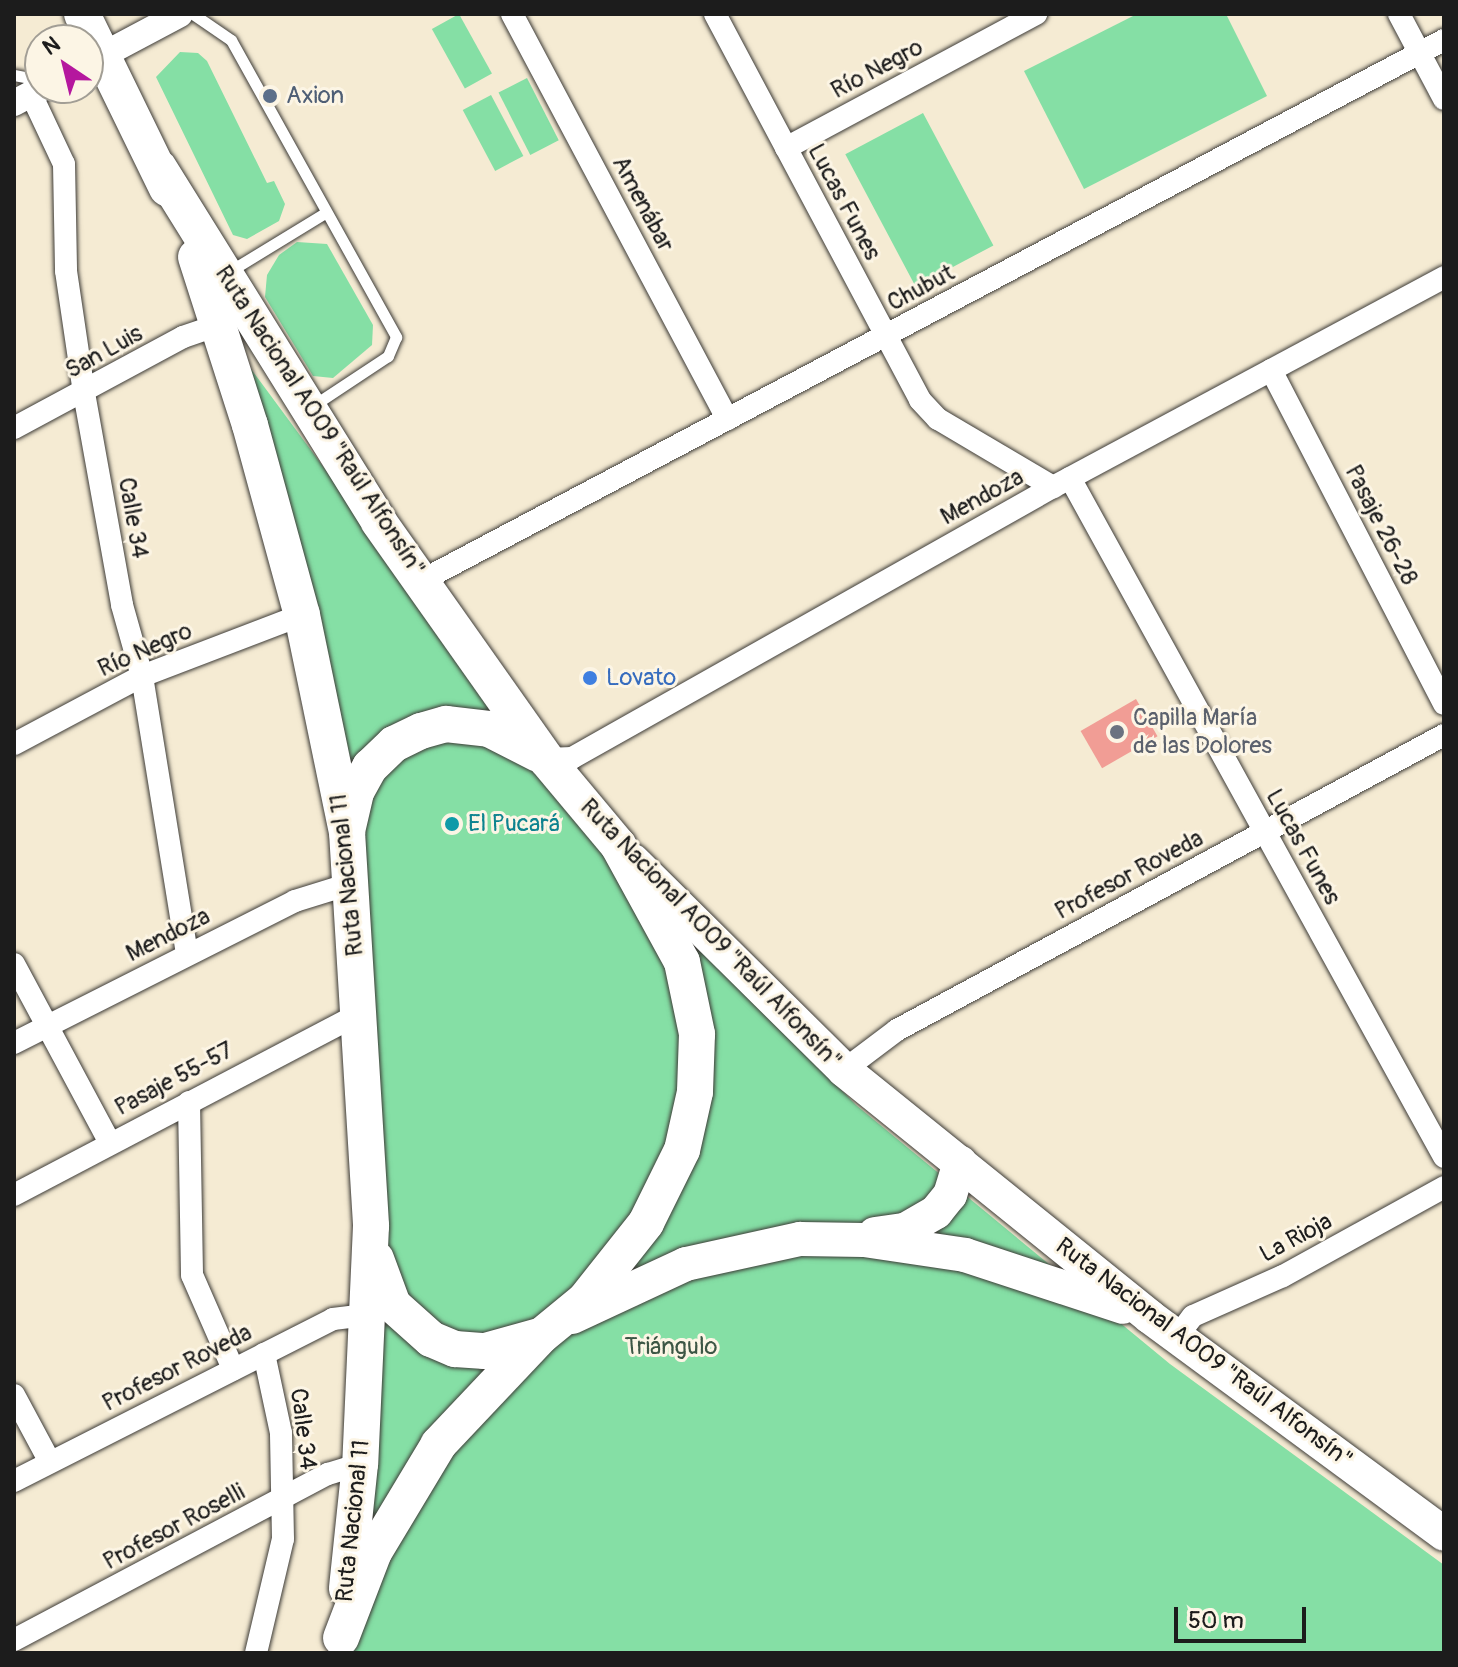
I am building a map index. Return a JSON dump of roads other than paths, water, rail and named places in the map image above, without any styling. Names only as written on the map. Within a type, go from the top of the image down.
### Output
[{"type":"highway","name":"Ruta Nacional 11","points":[[104,73],[159,168],[220,324],[302,615],[347,832],[371,1226],[360,1464],[340,1645]]},
{"type":"highway","name":"Ruta Nacional A009 \"Raúl Alfonsín\"","points":[[159,168],[307,410],[421,581],[546,759],[618,845]]},
{"type":"highway","points":[[347,832],[356,792],[370,767],[394,744],[421,731],[446,724],[489,729],[546,759]]},
{"type":"highway","points":[[340,1645],[374,1552],[418,1474],[457,1423],[541,1336],[585,1300],[646,1223],[682,1150],[695,1092],[697,1034],[682,962],[618,845]]},
{"type":"highway","points":[[371,1226],[382,1286],[409,1323],[431,1339],[455,1349],[485,1351],[541,1336]]},
{"type":"main road","name":"Ruta Nacional A009 \"Raúl Alfonsín\"","points":[[618,845],[844,1070],[1150,1317],[1444,1534]]},
{"type":"main road","points":[[541,1336],[610,1296],[686,1264],[769,1243],[839,1240],[905,1230],[936,1212],[950,1195],[960,1163]]},
{"type":"main road","points":[[839,1240],[965,1255],[1031,1273],[1150,1317]]},
{"type":"street","points":[[104,55],[180,14]]},
{"type":"street","name":"Amenábar","points":[[512,14],[727,419]]},
{"type":"street","name":"Lucas Funes","points":[[715,14],[920,400],[938,419],[1061,482],[1265,831],[1444,1157]]},
{"type":"street","name":"Río Negro","points":[[786,148],[1036,14]]},
{"type":"street","points":[[1399,14],[1444,99]]},
{"type":"street","name":"Chubut","points":[[421,581],[1444,40]]},
{"type":"street","name":"Calle 34","points":[[36,104],[64,164],[66,271],[84,393],[122,605],[142,676],[187,953]]},
{"type":"street","name":"Mendoza","points":[[546,759],[572,758],[1061,482],[1444,277]]},
{"type":"street","name":"San Luis","points":[[14,428],[183,337],[220,324]]},
{"type":"street","name":"Pasaje 26-28","points":[[1271,370],[1444,704]]},
{"type":"street","name":"Río Negro","points":[[14,744],[142,676],[302,615]]},
{"type":"street","name":"Profesor Roveda","points":[[844,1070],[897,1030],[1444,735]]},
{"type":"street","name":"Mendoza","points":[[14,1043],[187,953],[317,891],[350,884]]},
{"type":"street","points":[[14,964],[110,1143]]},
{"type":"street","name":"Pasaje 55-57","points":[[14,1195],[360,1013]]},
{"type":"street","points":[[189,1102],[192,1275],[233,1369]]},
{"type":"street","name":"La Rioja","points":[[1177,1337],[1193,1316],[1283,1276],[1444,1187]]},
{"type":"street","name":"Profesor Roveda","points":[[14,1481],[333,1319],[368,1315]]},
{"type":"street","name":"Calle 34","points":[[256,1653],[283,1539],[281,1433],[264,1354]]},
{"type":"street","points":[[14,1395],[50,1462]]},
{"type":"street","name":"Profesor Roselli","points":[[14,1640],[284,1498],[360,1464]]},
{"type":"lane","points":[[193,14],[231,40],[396,337],[388,356],[307,410]]},
{"type":"lane","points":[[225,275],[325,213]]},
{"type":"place","name":"Axion","points":[[270,96]]},
{"type":"place","name":"Lovato","points":[[590,678]]},
{"type":"place","name":"Capilla María de las Dolores","points":[[1117,732]]},
{"type":"place","name":"El Pucará","points":[[452,824]]},
{"type":"park label","name":"Triángulo","points":[[671,1347]]}]
